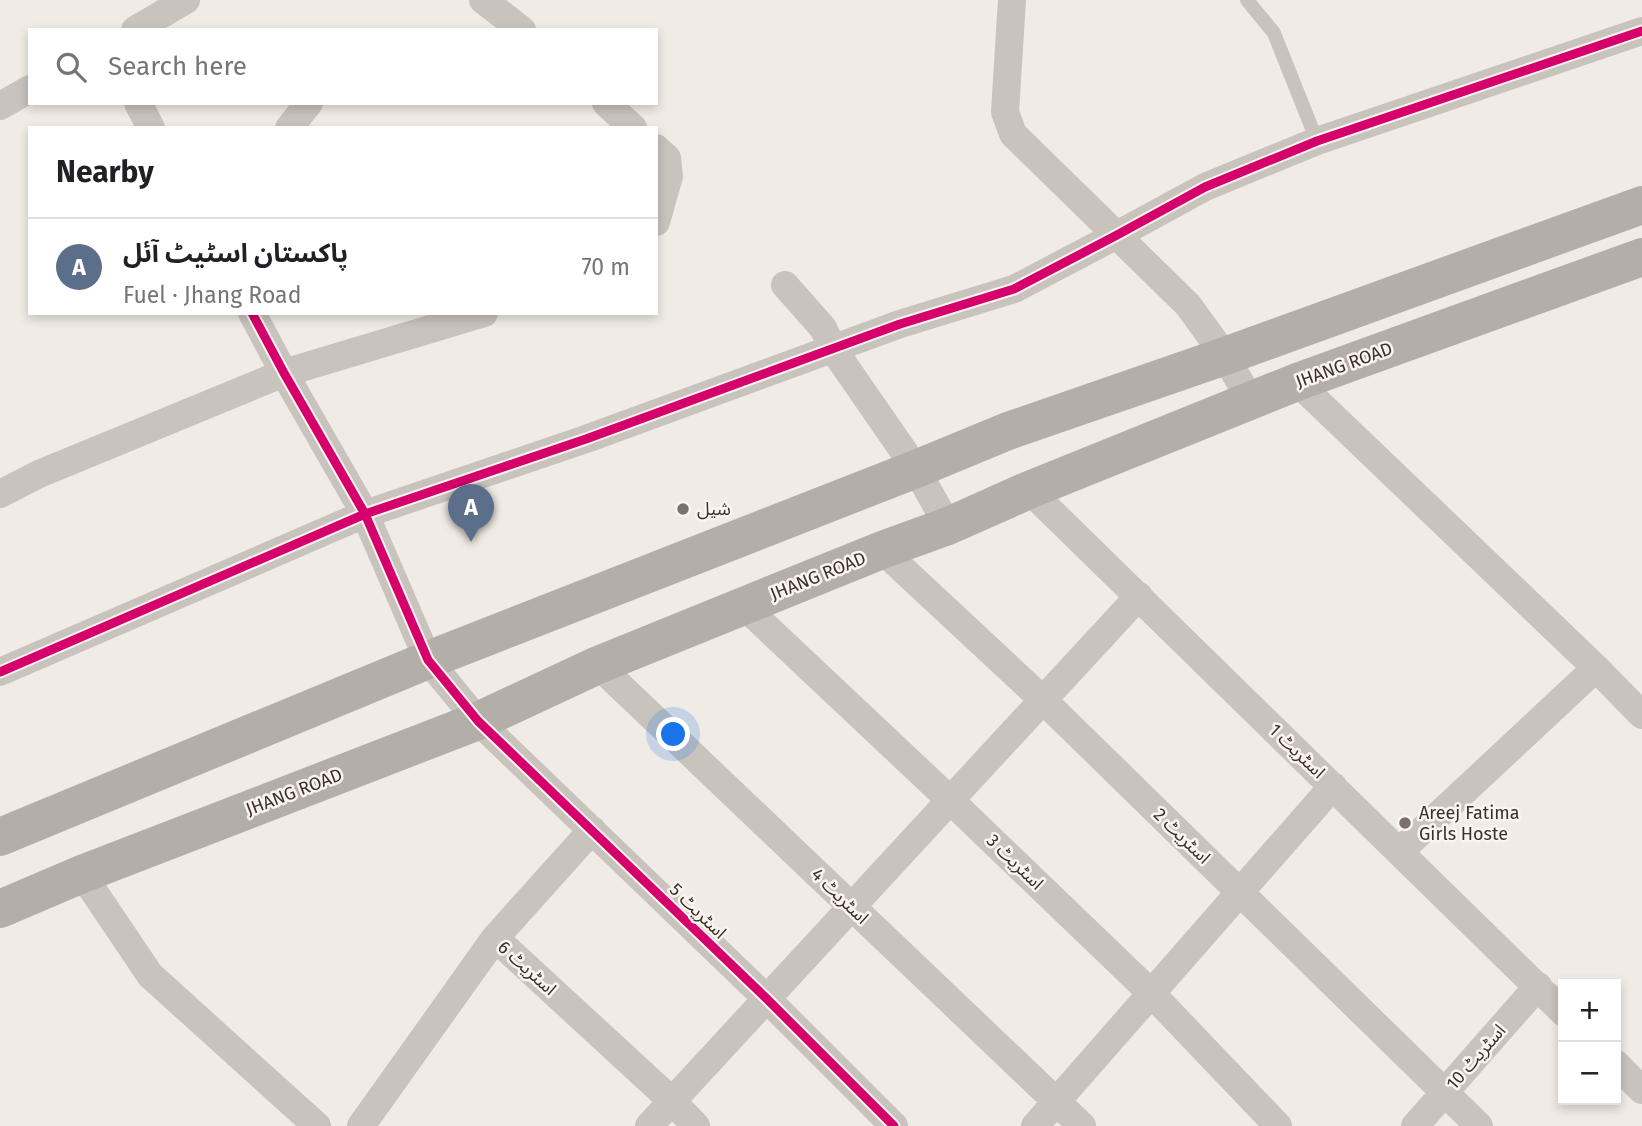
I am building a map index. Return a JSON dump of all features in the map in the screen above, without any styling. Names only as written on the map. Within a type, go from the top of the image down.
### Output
[{"type":"highway","points":[[0,836],[428,660],[1008,431],[1225,356],[1642,205]]},
{"type":"highway","name":"JHANG ROAD","points":[[0,909],[82,874],[478,721],[598,665],[881,550],[948,526],[1297,382],[1642,257]]},
{"type":"street","points":[[138,28],[186,0]]},
{"type":"street","points":[[483,0],[519,28]]},
{"type":"street","points":[[1012,0],[1005,112],[1013,134],[1188,305],[1225,356],[1251,401]]},
{"type":"street","points":[[0,672],[365,514],[586,439],[900,324],[1014,289],[1205,187],[1317,141],[1642,31]]},
{"type":"street","points":[[0,106],[28,90]]},
{"type":"street","points":[[139,105],[150,126]]},
{"type":"street","points":[[291,126],[307,105]]},
{"type":"street","points":[[608,105],[631,126]]},
{"type":"street","points":[[658,150],[667,158],[669,176],[658,215]]},
{"type":"street","points":[[785,285],[823,328],[833,349],[916,469],[948,526]]},
{"type":"street","name":"اسٹریٹ 5","points":[[254,315],[365,514],[428,660],[478,721],[767,999],[894,1126]]},
{"type":"street","points":[[0,494],[39,474],[284,373],[477,315]]},
{"type":"street","points":[[1297,382],[1642,715]]},
{"type":"street","name":"اسٹریٹ 1","points":[[1029,491],[1558,1007]]},
{"type":"street","name":"اسٹریٹ 2","points":[[881,550],[1043,700],[1479,1126]]},
{"type":"street","points":[[649,1126],[1139,596]]},
{"type":"street","name":"اسٹریٹ 3","points":[[744,606],[1151,993],[1278,1126]]},
{"type":"street","name":"اسٹریٹ 4","points":[[598,665],[1082,1126]]},
{"type":"street","points":[[1400,851],[1595,667]]},
{"type":"street","points":[[1035,1126],[1333,786]]},
{"type":"street","points":[[495,938],[592,830]]},
{"type":"street","points":[[82,874],[150,975],[317,1126]]},
{"type":"street","name":"اسٹریٹ 6","points":[[361,1126],[495,938],[696,1126]]},
{"type":"street","name":"اسٹریٹ 10","points":[[1415,1126],[1538,986]]},
{"type":"street","points":[[1621,1069],[1642,1090]]},
{"type":"lane","points":[[1247,0],[1274,33],[1317,141]]},
{"type":"cycle path","points":[[0,672],[365,514],[586,439],[900,324],[1014,289],[1205,187],[1317,141],[1642,31]]},
{"type":"cycle path","points":[[253,315],[365,514],[428,660],[478,721],[767,999],[894,1126]]},
{"type":"place","name":"شیل","points":[[683,509]]},
{"type":"place","name":"پاکستان اسٹیٹ آئل","points":[[471,542]]},
{"type":"place","name":"Areej Fatima Girls Hoste","points":[[1405,823]]}]
